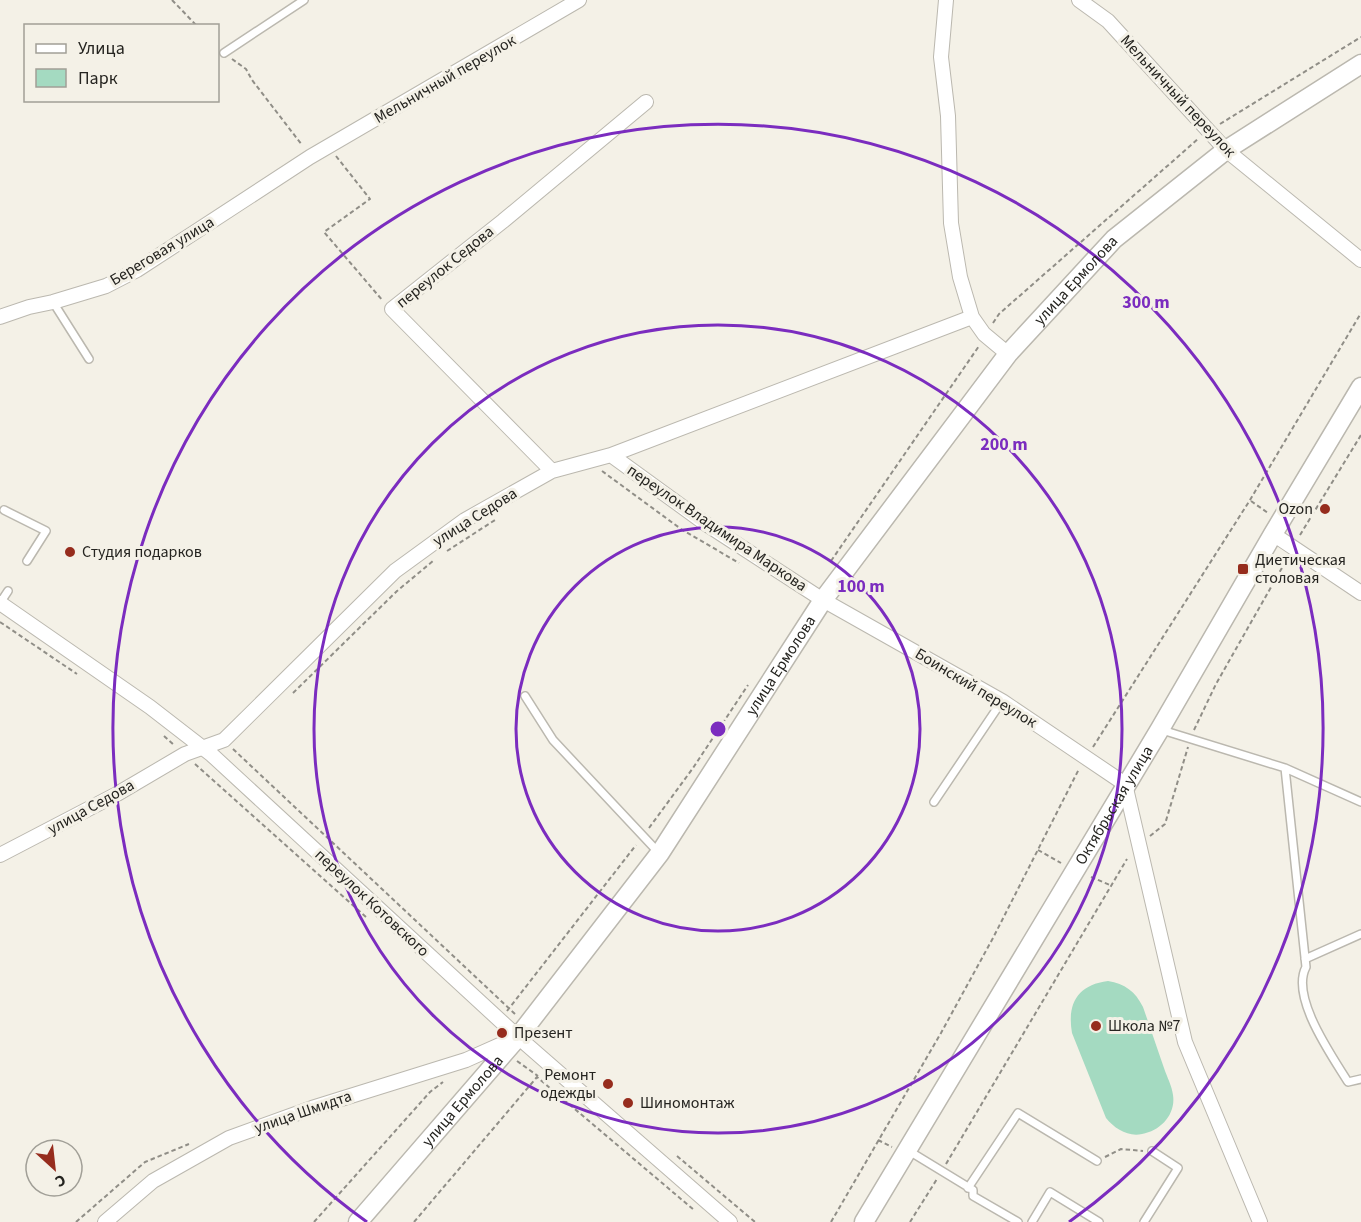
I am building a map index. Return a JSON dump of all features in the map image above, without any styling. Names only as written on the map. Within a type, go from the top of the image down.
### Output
[{"type":"street","name":"Мельничный переулок","points":[[310,157],[579,0]]},
{"type":"street","points":[[946,0],[941,57],[948,116],[951,223],[960,277],[972,317],[984,334],[1008,354]]},
{"type":"street","name":"Мельничный переулок","points":[[1079,0],[1108,21],[1226,150],[1361,260]]},
{"type":"street","name":"улица Ермолова","points":[[358,1222],[512,1044],[660,853],[823,600],[1008,354],[1114,239],[1226,150],[1361,64]]},
{"type":"street","name":"переулок Седова","points":[[552,471],[392,309],[646,102]]},
{"type":"street","name":"Береговая улица","points":[[0,317],[106,286],[137,270],[310,157]]},
{"type":"street","name":"улица Седова","points":[[0,855],[117,794],[185,754],[206,751],[224,740],[395,570],[465,520],[552,471],[611,455],[972,317]]},
{"type":"street","name":"Октябрьская улица","points":[[864,1222],[1160,729],[1361,387]]},
{"type":"street","name":"переулок Владимира Маркова","points":[[611,455],[706,524],[823,600]]},
{"type":"street","points":[[1273,534],[1361,593]]},
{"type":"street","name":"переулок Котовского","points":[[3,599],[206,751],[501,1022],[512,1044],[730,1222]]},
{"type":"street","name":"Боинский переулок","points":[[823,600],[1002,700],[1125,784]]},
{"type":"street","points":[[1125,784],[1185,1042],[1260,1222]]},
{"type":"street","name":"улица Шмидта","points":[[105,1222],[153,1181],[229,1138],[312,1108],[512,1044]]},
{"type":"lane","points":[[224,53],[304,0]]},
{"type":"lane","points":[[53,302],[89,359]]},
{"type":"lane","points":[[4,510],[46,531],[27,561]]},
{"type":"lane","points":[[525,696],[554,741],[660,853]]},
{"type":"lane","points":[[934,801],[1002,700]]},
{"type":"lane","points":[[1160,729],[1285,768],[1361,802]]},
{"type":"lane","points":[[1285,768],[1306,967],[1302,973],[1306,1007],[1325,1045],[1348,1082],[1361,1079]]},
{"type":"lane","points":[[1305,959],[1361,934]]},
{"type":"lane","points":[[968,1188],[1018,1113],[1097,1161]]},
{"type":"lane","points":[[907,1150],[973,1190],[973,1196],[1018,1222]]},
{"type":"lane","points":[[1144,1222],[1178,1168],[1152,1151]]},
{"type":"lane","points":[[1032,1222],[1050,1192],[1099,1222]]},
{"type":"path","points":[[172,0],[195,24]]},
{"type":"path","points":[[830,563],[978,351],[984,334],[999,314],[1208,131],[1361,37]]},
{"type":"path","points":[[224,53],[246,69],[310,157]]},
{"type":"path","points":[[329,146],[370,199],[324,232],[377,296],[392,309]]},
{"type":"path","points":[[448,551],[498,518]]},
{"type":"path","points":[[294,692],[398,591],[438,557]]},
{"type":"path","points":[[0,622],[82,678]]},
{"type":"path","points":[[501,1022],[508,1008],[643,836],[693,768],[751,680]]},
{"type":"path","points":[[159,732],[185,754]]},
{"type":"path","points":[[224,740],[508,1008]]},
{"type":"path","points":[[206,751],[206,761],[193,762],[367,918]]},
{"type":"path","points":[[512,1044],[537,1077],[699,1214]]},
{"type":"path","points":[[414,1222],[537,1077]]},
{"type":"path","points":[[314,1222],[430,1092],[445,1080]]},
{"type":"path","points":[[76,1222],[145,1162],[193,1142]]},
{"type":"path","points":[[1097,1161],[1121,1149],[1152,1151]]},
{"type":"green space","points":[[1108,981],[1129,989],[1140,1001],[1172,1092],[1173,1102],[1170,1115],[1161,1125],[1142,1134],[1122,1131],[1106,1118],[1072,1033],[1071,1013],[1076,998],[1089,987]]},
{"type":"place","name":"Ozon","points":[[1325,509]]},
{"type":"place","name":"Студия подарков","points":[[70,552]]},
{"type":"place","name":"Диетическая столовая","points":[[1243,569]]},
{"type":"place","name":"Школа №7","points":[[1096,1026]]},
{"type":"place","name":"Презент","points":[[502,1033]]},
{"type":"place","name":"Ремонт одежды","points":[[608,1084]]},
{"type":"place","name":"Шиномонтаж","points":[[628,1103]]}]
